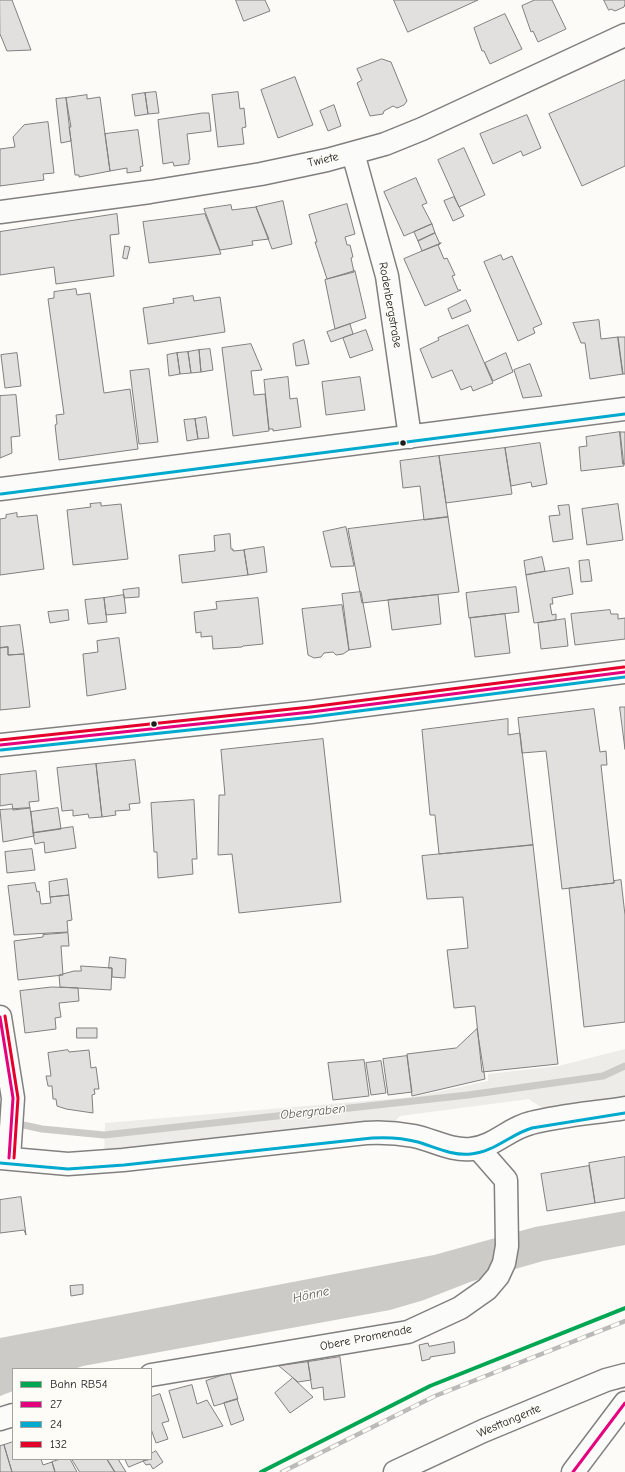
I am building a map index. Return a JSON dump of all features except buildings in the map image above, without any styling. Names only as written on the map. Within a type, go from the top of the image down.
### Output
[{"type":"street","name":"Twiete","points":[[0,212],[150,192],[246,176],[353,153],[385,144],[422,129],[625,35]]},
{"type":"street","name":"Rodenbergstraße","points":[[353,153],[387,276],[410,437]]},
{"type":"street","points":[[0,489],[625,409]]},
{"type":"street","points":[[0,745],[311,712],[625,672]]},
{"type":"street","points":[[1,1027],[13,1098],[4,1158],[68,1164],[123,1160],[372,1133],[414,1136],[459,1149],[478,1148],[489,1145],[512,1131],[530,1123],[625,1108]]},
{"type":"street","name":"Obere Promenade","points":[[152,1375],[408,1332],[460,1308],[487,1289],[498,1276],[504,1263],[508,1230],[506,1180],[478,1148]]},
{"type":"street","name":"Westtangente","points":[[395,1472],[483,1431],[606,1380],[625,1375]]},
{"type":"street","points":[[573,1472],[625,1403]]},
{"type":"street","points":[[0,1419],[12,1415]]},
{"type":"shaded area","points":[[625,1049],[625,1107],[556,1118],[529,1099],[400,1116],[385,1131],[104,1161],[105,1123],[413,1097],[488,1081],[488,1074],[558,1066]]},
{"type":"water","name":"Hönne","points":[[625,1211],[625,1245],[543,1261],[470,1282],[424,1300],[390,1310],[77,1368],[12,1368],[12,1391],[0,1396],[0,1338],[434,1255],[535,1227]]},
{"type":"waterway","name":"Obergraben","points":[[0,1120],[42,1129],[104,1135],[468,1095],[603,1076],[625,1066]]},
{"type":"railway","points":[[282,1472],[435,1396],[625,1321]]},
{"type":"rail line","name":"RB54","points":[[261,1472],[430,1386],[625,1308]]},
{"type":"transit line","name":"24","points":[[1,494],[625,414]]},
{"type":"transit line","name":"132","points":[[0,740],[310,707],[624,667]]},
{"type":"transit line","name":"27","points":[[0,745],[311,712],[625,672]]},
{"type":"transit line","name":"24","points":[[1,750],[312,717],[625,677]]},
{"type":"transit line","name":"132","points":[[5,1016],[18,1098],[14,1158]]},
{"type":"transit line","name":"27","points":[[0,1017],[13,1098],[9,1158]]},
{"type":"transit line","name":"24","points":[[0,1163],[68,1169],[124,1165],[372,1138],[395,1138],[418,1142],[457,1154],[471,1154],[487,1150],[532,1128],[625,1113]]},
{"type":"transit line","name":"27","points":[[573,1472],[625,1403]]}]
